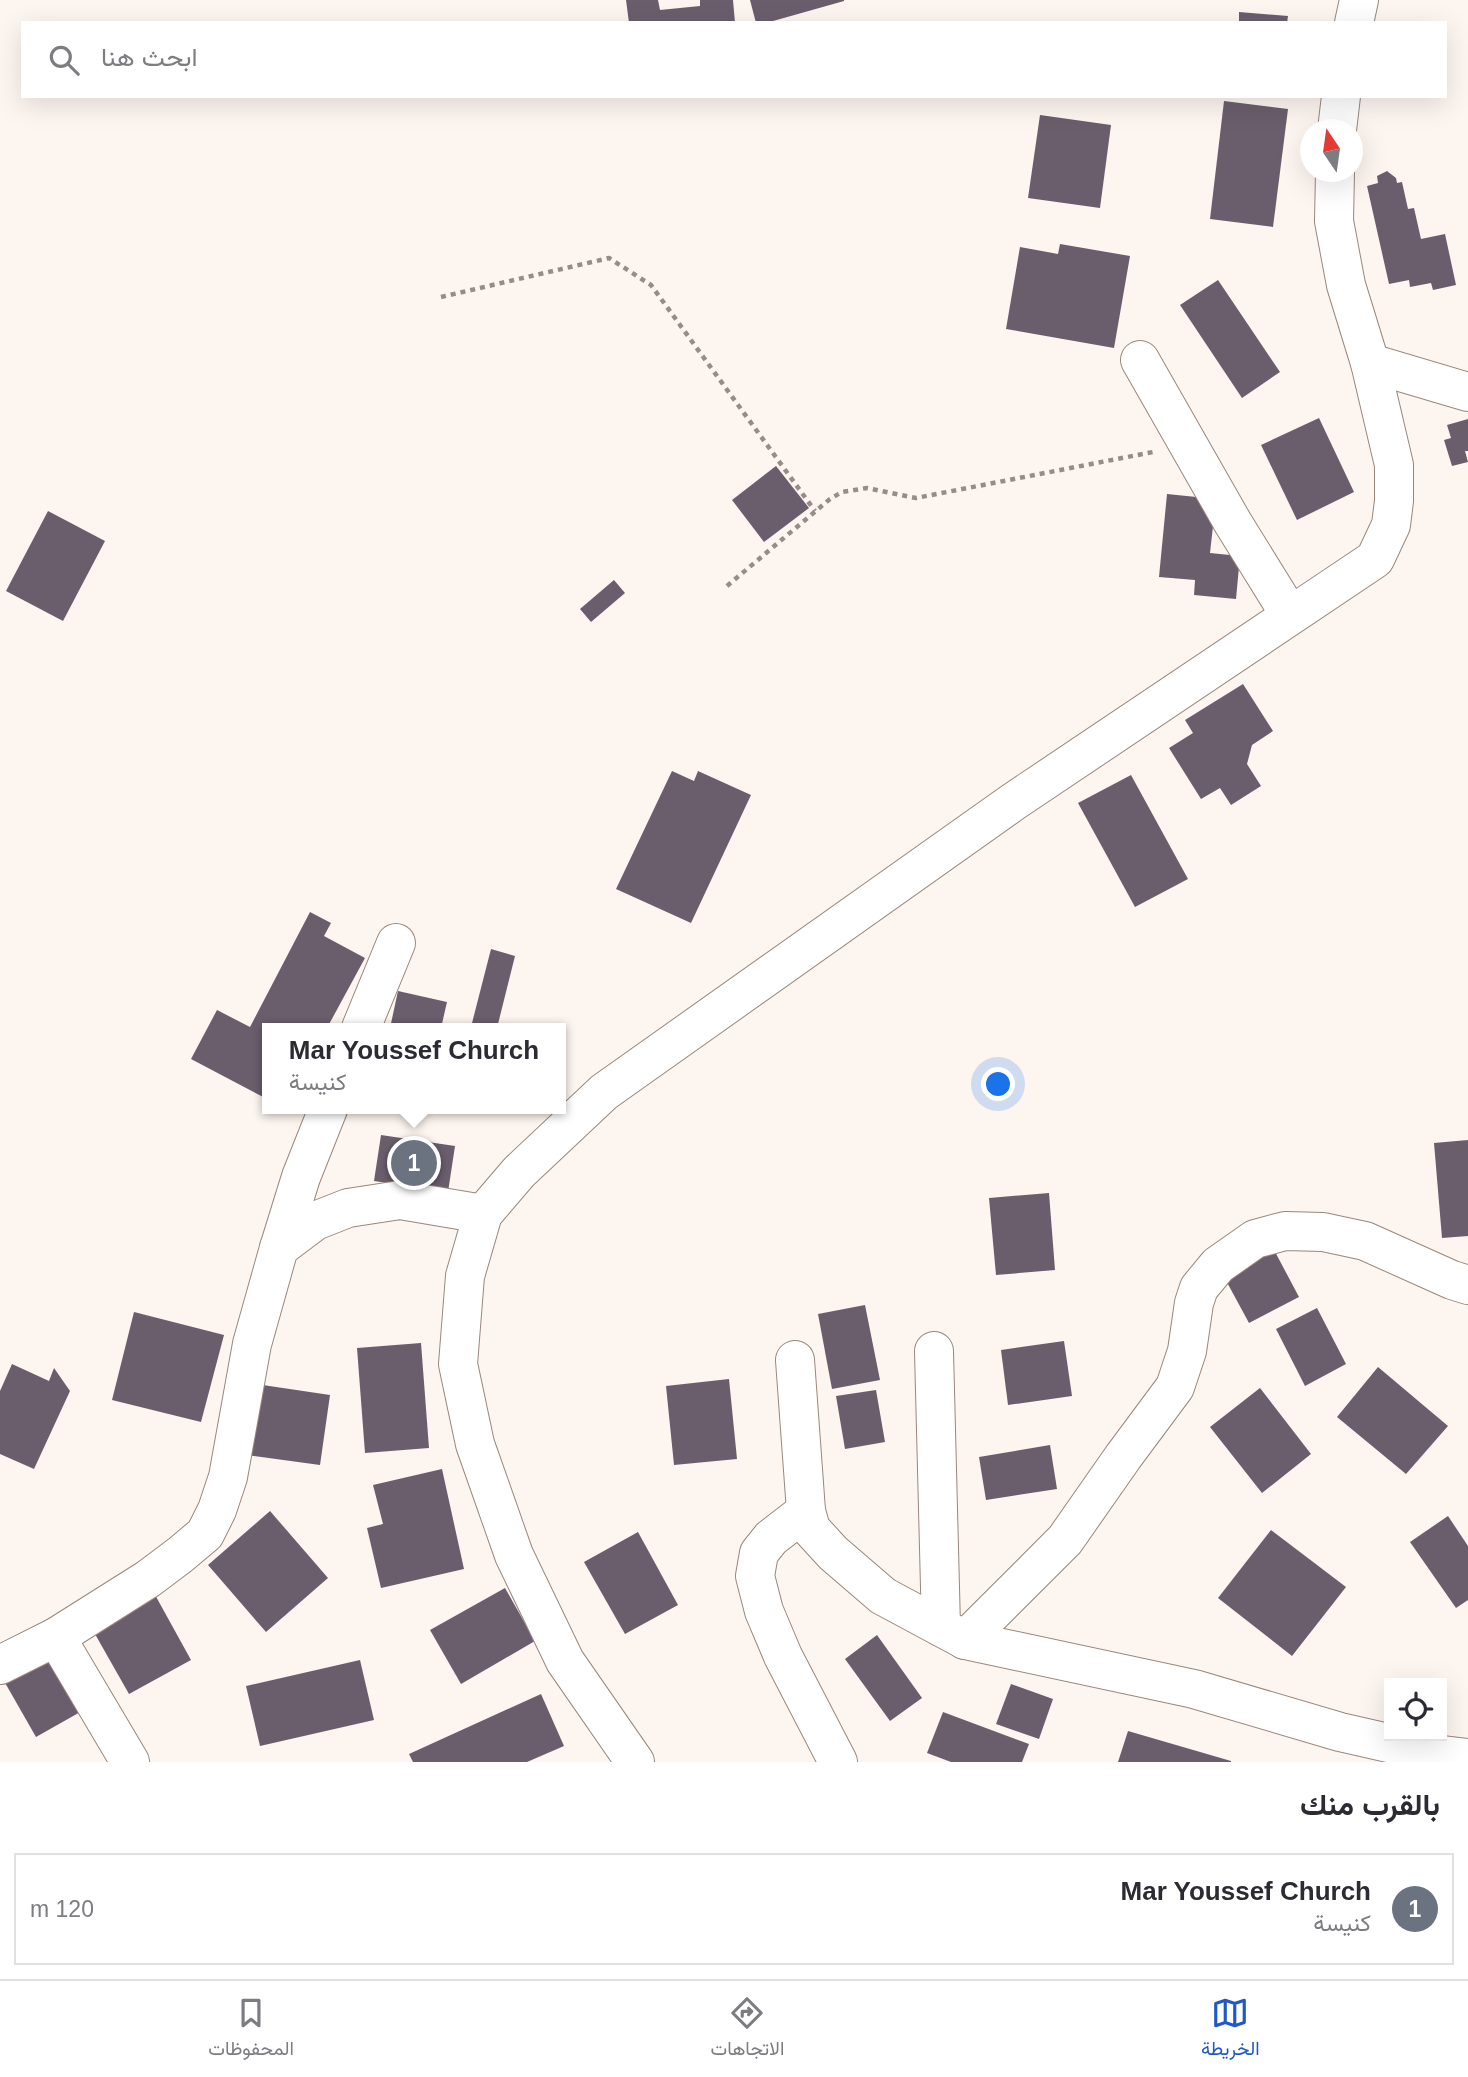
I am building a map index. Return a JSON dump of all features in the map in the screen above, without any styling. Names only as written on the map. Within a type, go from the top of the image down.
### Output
[{"type":"street","points":[[1354,21],[1359,0]]},
{"type":"street","points":[[1338,119],[1341,98]]},
{"type":"street","points":[[635,1762],[565,1661],[514,1555],[475,1444],[458,1364],[465,1276],[483,1214],[519,1172],[604,1092],[1013,802],[1375,559],[1391,525],[1394,466],[1370,363],[1346,285],[1334,221],[1335,182]]},
{"type":"street","points":[[1140,360],[1233,523],[1290,615]]},
{"type":"street","points":[[1370,363],[1468,392]]},
{"type":"street","points":[[363,1023],[396,943]]},
{"type":"street","points":[[0,1665],[56,1637],[148,1578],[205,1534],[217,1510],[228,1477],[252,1344],[279,1248],[300,1177],[326,1114]]},
{"type":"street","points":[[279,1248],[315,1221],[348,1208],[400,1200],[483,1214]]},
{"type":"street","points":[[953,1633],[1065,1540],[1175,1387],[1188,1351],[1194,1303],[1199,1288],[1218,1265],[1255,1239],[1285,1231],[1323,1231],[1365,1241],[1468,1285]]},
{"type":"street","points":[[934,1351],[953,1633]]},
{"type":"street","points":[[795,1360],[806,1511],[811,1529],[833,1553],[883,1596],[953,1633],[1194,1689],[1340,1732],[1441,1755],[1468,1758]]},
{"type":"street","points":[[806,1511],[771,1538],[759,1553],[755,1576],[764,1611],[783,1656],[838,1762]]},
{"type":"street","points":[[56,1637],[130,1762]]},
{"type":"path","points":[[442,297],[609,258],[651,285],[815,511]]},
{"type":"path","points":[[727,586],[815,511],[842,492],[867,488],[916,498],[1188,444]]},
{"type":"building","points":[[626,0],[658,0],[660,10],[700,6],[700,0],[733,0],[735,21],[629,21]]},
{"type":"building","points":[[750,0],[844,0],[773,21],[755,21]]},
{"type":"building","points":[[1239,12],[1288,16],[1287,21],[1239,21]]},
{"type":"building","points":[[1224,101],[1288,109],[1273,227],[1210,219]]},
{"type":"building","points":[[1040,115],[1111,125],[1100,208],[1028,198]]},
{"type":"building","points":[[1387,171],[1396,178],[1397,183],[1402,182],[1408,209],[1414,208],[1421,239],[1445,234],[1456,285],[1433,290],[1431,283],[1410,287],[1409,280],[1389,284],[1367,186],[1378,183],[1377,176]]},
{"type":"building","points":[[1060,244],[1130,256],[1114,348],[1006,329],[1020,247],[1058,254]]},
{"type":"building","points":[[1218,280],[1280,372],[1242,398],[1180,305]]},
{"type":"building","points":[[1319,418],[1354,492],[1297,520],[1261,445]]},
{"type":"building","points":[[1468,419],[1468,451],[1465,451],[1468,462],[1452,466],[1444,440],[1451,438],[1447,425]]},
{"type":"building","points":[[776,466],[809,508],[764,542],[732,500]]},
{"type":"building","points":[[1167,494],[1216,499],[1210,553],[1240,556],[1236,599],[1194,595],[1195,580],[1159,577]]},
{"type":"building","points":[[48,511],[105,541],[63,621],[6,591]]},
{"type":"building","points":[[614,580],[625,593],[591,622],[580,609]]},
{"type":"building","points":[[1243,684],[1273,731],[1252,745],[1247,764],[1261,786],[1231,805],[1220,788],[1201,799],[1169,748],[1193,733],[1185,720]]},
{"type":"building","points":[[672,771],[694,781],[698,771],[751,795],[691,923],[616,889]]},
{"type":"building","points":[[1131,775],[1188,879],[1135,907],[1078,803]]},
{"type":"building","points":[[310,912],[331,923],[324,936],[365,958],[330,1023],[262,1023],[262,1096],[191,1059],[217,1010],[250,1027]]},
{"type":"building","points":[[491,949],[515,956],[498,1023],[472,1023]]},
{"type":"building","points":[[398,991],[447,1002],[442,1023],[391,1023]]},
{"type":"building","points":[[381,1135],[455,1146],[448,1192],[374,1181]]},
{"type":"building","points":[[1468,1140],[1468,1236],[1442,1238],[1434,1143]]},
{"type":"building","points":[[1049,1193],[1055,1270],[996,1275],[989,1198]]},
{"type":"building","points":[[1273,1248],[1299,1297],[1249,1323],[1223,1275]]},
{"type":"building","points":[[865,1305],[880,1380],[832,1389],[818,1314]]},
{"type":"building","points":[[1317,1308],[1346,1364],[1305,1386],[1276,1329]]},
{"type":"building","points":[[134,1312],[224,1335],[201,1422],[112,1400]]},
{"type":"building","points":[[1064,1341],[1072,1396],[1008,1405],[1001,1350]]},
{"type":"building","points":[[421,1343],[429,1448],[365,1453],[357,1348]]},
{"type":"building","points":[[12,1364],[49,1381],[54,1368],[70,1391],[34,1469],[0,1454],[0,1391]]},
{"type":"building","points":[[1378,1367],[1448,1426],[1406,1474],[1337,1417]]},
{"type":"building","points":[[729,1379],[737,1459],[674,1465],[666,1386]]},
{"type":"building","points":[[256,1384],[330,1395],[320,1465],[246,1455]]},
{"type":"building","points":[[1260,1388],[1311,1454],[1262,1493],[1210,1427]]},
{"type":"building","points":[[876,1390],[885,1442],[845,1449],[836,1396]]},
{"type":"building","points":[[1050,1445],[1057,1489],[986,1500],[979,1457]]},
{"type":"building","points":[[442,1469],[464,1569],[381,1588],[367,1528],[383,1524],[373,1485]]},
{"type":"building","points":[[270,1511],[328,1578],[266,1632],[208,1565]]},
{"type":"building","points":[[1448,1516],[1468,1546],[1468,1600],[1456,1608],[1410,1542]]},
{"type":"building","points":[[1271,1530],[1346,1587],[1292,1656],[1218,1598]]},
{"type":"building","points":[[638,1532],[678,1605],[625,1634],[584,1562]]},
{"type":"building","points":[[505,1588],[535,1641],[461,1684],[430,1630]]},
{"type":"building","points":[[154,1593],[191,1660],[129,1694],[91,1627]]},
{"type":"building","points":[[877,1635],[922,1698],[890,1721],[845,1659]]},
{"type":"building","points":[[49,1655],[82,1711],[36,1737],[4,1681]]},
{"type":"building","points":[[360,1660],[374,1720],[260,1746],[246,1686]]},
{"type":"building","points":[[1011,1684],[1053,1699],[1039,1739],[996,1724]]},
{"type":"building","points":[[541,1694],[564,1746],[527,1762],[413,1762],[409,1754]]},
{"type":"building","points":[[943,1712],[1029,1744],[1022,1762],[951,1762],[927,1753]]},
{"type":"building","points":[[1128,1731],[1231,1761],[1231,1762],[1118,1762]]},
{"type":"place","name":"Mar Youssef Church","points":[[414,1163]]}]
